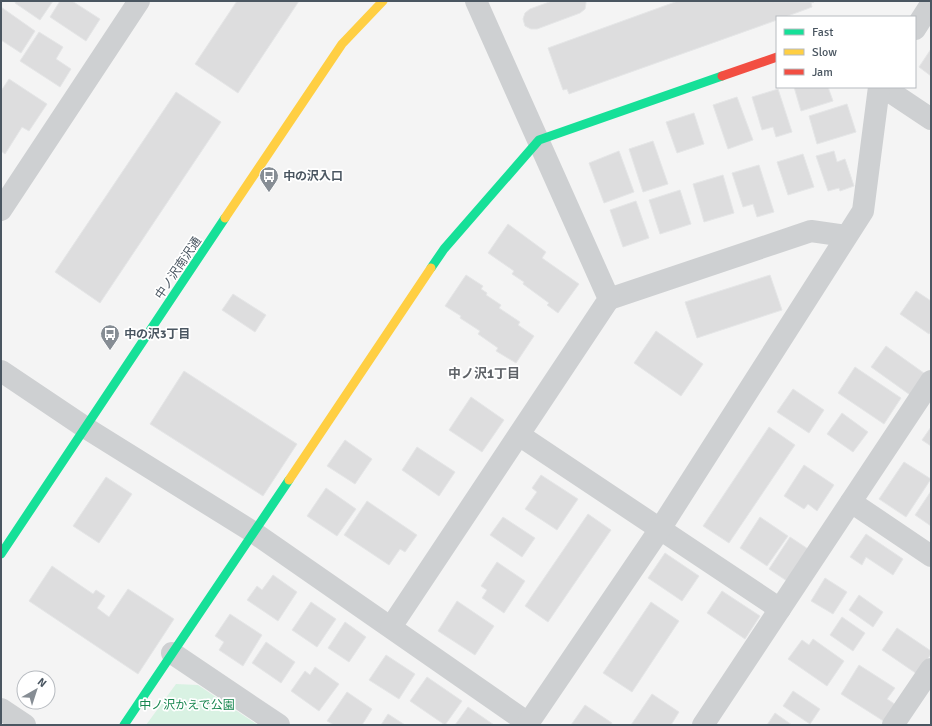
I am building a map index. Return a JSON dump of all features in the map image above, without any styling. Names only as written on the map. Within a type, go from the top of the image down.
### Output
[{"type":"street","points":[[3,203],[139,1]]},
{"type":"street","name":"中ノ沢南沢通","points":[[1,554],[342,44],[383,1]]},
{"type":"street","points":[[476,1],[609,299]]},
{"type":"street","points":[[916,27],[931,4]]},
{"type":"street","points":[[124,725],[444,249],[539,140],[776,57]]},
{"type":"street","points":[[1,370],[86,428],[253,532],[391,627],[527,724],[660,529],[862,211],[879,88]]},
{"type":"street","points":[[884,88],[931,119]]},
{"type":"street","points":[[391,627],[609,299],[812,231],[846,236]]},
{"type":"street","points":[[703,725],[931,380]]},
{"type":"street","points":[[519,434],[780,609]]},
{"type":"street","points":[[851,502],[931,556]]},
{"type":"street","points":[[172,653],[279,725]]},
{"type":"street","points":[[893,725],[931,669]]},
{"type":"street","points":[[1,709],[25,725]]},
{"type":"green space","name":"中ノ沢かえで公園","points":[[176,684],[198,685],[258,725],[146,725]]},
{"type":"building","points":[[16,1],[53,1],[40,20],[15,3]]},
{"type":"building","points":[[60,1],[72,1],[100,19],[86,41],[50,17]]},
{"type":"building","points":[[237,1],[299,1],[238,93],[195,64]]},
{"type":"building","points":[[552,1],[586,1],[586,3],[585,9],[580,13],[537,29],[531,29],[525,26],[523,19],[525,13],[530,9]]},
{"type":"building","points":[[678,1],[814,2],[811,3],[812,7],[788,16],[776,16],[776,20],[569,94],[567,89],[563,90],[548,48]]},
{"type":"building","points":[[1,7],[35,31],[21,53],[1,40]]},
{"type":"building","points":[[39,32],[63,47],[56,59],[71,69],[60,87],[20,61]]},
{"type":"building","points":[[931,49],[931,76],[919,67]]},
{"type":"building","points":[[9,79],[47,104],[29,131],[22,127],[5,154],[1,151],[1,91]]},
{"type":"building","points":[[794,88],[828,88],[833,101],[801,111]]},
{"type":"building","points":[[778,89],[792,132],[776,137],[773,127],[762,130],[752,97]]},
{"type":"building","points":[[176,92],[221,122],[100,303],[55,272]]},
{"type":"building","points":[[737,97],[753,140],[728,149],[713,105]]},
{"type":"building","points":[[847,104],[856,132],[817,144],[809,116]]},
{"type":"building","points":[[694,113],[704,144],[677,153],[666,122]]},
{"type":"building","points":[[653,141],[668,184],[643,192],[629,149]]},
{"type":"building","points":[[619,151],[634,192],[604,203],[589,163]]},
{"type":"building","points":[[834,151],[837,162],[845,159],[854,186],[840,191],[839,188],[828,191],[816,156]]},
{"type":"building","points":[[803,154],[814,187],[788,195],[777,162]]},
{"type":"building","points":[[759,165],[774,212],[757,217],[753,204],[743,207],[732,173]]},
{"type":"building","points":[[723,175],[734,213],[704,222],[693,184]]},
{"type":"building","points":[[680,190],[691,224],[660,234],[649,200]]},
{"type":"building","points":[[636,201],[649,238],[623,247],[610,210]]},
{"type":"building","points":[[508,224],[546,252],[542,258],[579,284],[558,313],[547,305],[549,303],[512,274],[514,271],[488,253]]},
{"type":"building","points":[[466,275],[483,286],[481,289],[487,293],[486,295],[501,305],[499,308],[520,322],[518,325],[534,336],[516,363],[496,351],[498,348],[478,334],[480,331],[445,306]]},
{"type":"building","points":[[770,275],[782,310],[697,338],[685,302]]},
{"type":"building","points":[[916,291],[931,301],[931,331],[929,334],[900,314]]},
{"type":"building","points":[[233,294],[266,315],[255,332],[222,310]]},
{"type":"building","points":[[656,331],[703,364],[681,396],[634,363]]},
{"type":"building","points":[[886,346],[928,376],[913,397],[871,367]]},
{"type":"building","points":[[855,367],[901,398],[884,424],[838,393]]},
{"type":"building","points":[[184,371],[297,444],[263,496],[150,424]]},
{"type":"building","points":[[793,389],[824,410],[809,433],[777,412]]},
{"type":"building","points":[[471,397],[504,420],[482,452],[449,430]]},
{"type":"building","points":[[842,413],[868,432],[853,452],[827,434]]},
{"type":"building","points":[[769,427],[795,445],[729,543],[703,526]]},
{"type":"building","points":[[931,427],[931,446],[922,440]]},
{"type":"building","points":[[345,440],[372,459],[355,484],[327,466]]},
{"type":"building","points":[[417,447],[455,472],[439,496],[402,470]]},
{"type":"building","points":[[904,462],[931,479],[906,517],[879,499]]},
{"type":"building","points":[[804,465],[834,485],[817,511],[808,504],[804,509],[784,496]]},
{"type":"building","points":[[541,475],[578,499],[557,530],[525,509],[537,492],[532,488]]},
{"type":"building","points":[[106,477],[132,494],[99,543],[73,526]]},
{"type":"building","points":[[326,488],[356,509],[337,536],[307,516]]},
{"type":"building","points":[[931,491],[931,526],[915,515]]},
{"type":"building","points":[[367,501],[417,535],[405,552],[400,549],[389,565],[344,535]]},
{"type":"building","points":[[588,514],[611,530],[548,622],[525,606]]},
{"type":"building","points":[[503,517],[535,538],[522,557],[490,535]]},
{"type":"building","points":[[760,517],[788,536],[767,566],[740,548]]},
{"type":"building","points":[[866,534],[903,559],[893,575],[866,557],[862,565],[850,557]]},
{"type":"building","points":[[790,537],[811,551],[790,583],[769,569]]},
{"type":"building","points":[[665,553],[699,576],[682,601],[648,578]]},
{"type":"building","points":[[497,562],[525,581],[504,613],[482,598],[487,590],[481,586]]},
{"type":"building","points":[[52,566],[93,594],[96,590],[105,596],[97,608],[109,617],[128,589],[174,619],[138,674],[29,601]]},
{"type":"building","points":[[273,575],[297,592],[278,621],[247,600],[257,586],[262,590]]},
{"type":"building","points":[[825,578],[847,592],[833,614],[811,601]]},
{"type":"building","points":[[722,591],[760,616],[745,639],[707,613]]},
{"type":"building","points":[[859,595],[883,612],[873,627],[849,610]]},
{"type":"building","points":[[457,601],[494,626],[475,655],[438,631]]},
{"type":"building","points":[[311,602],[336,619],[317,647],[292,630]]},
{"type":"building","points":[[651,602],[679,621],[632,692],[603,673]]},
{"type":"building","points":[[230,614],[262,635],[243,666],[219,650],[224,642],[215,636]]},
{"type":"building","points":[[842,617],[865,633],[853,651],[830,635]]},
{"type":"building","points":[[345,622],[366,637],[349,662],[328,648]]},
{"type":"building","points":[[897,628],[931,651],[931,654],[917,674],[882,650]]},
{"type":"building","points":[[813,639],[844,661],[827,686],[788,659],[802,640],[809,645]]},
{"type":"building","points":[[266,642],[295,662],[281,683],[252,663]]},
{"type":"building","points":[[386,655],[415,674],[399,699],[369,680]]},
{"type":"building","points":[[859,665],[895,688],[887,699],[896,705],[885,722],[841,694]]},
{"type":"building","points":[[315,667],[339,684],[319,711],[291,691],[305,671],[310,675]]},
{"type":"building","points":[[427,677],[462,701],[445,725],[410,701]]},
{"type":"building","points":[[793,691],[820,709],[810,724],[783,706]]},
{"type":"building","points":[[347,692],[372,709],[362,725],[334,725],[327,721]]},
{"type":"building","points":[[652,694],[679,712],[671,725],[631,725]]},
{"type":"building","points":[[585,705],[612,723],[611,725],[571,725]]},
{"type":"building","points":[[468,707],[494,725],[455,725]]},
{"type":"building","points":[[775,713],[792,725],[767,725]]},
{"type":"building","points":[[388,714],[405,725],[381,725]]},
{"type":"traffic: fast","points":[[431,268],[444,249],[539,140],[722,76]]},
{"type":"traffic: fast","points":[[1,554],[225,218]]},
{"type":"traffic: fast","points":[[124,725],[289,480]]},
{"type":"traffic: slow","points":[[225,218],[342,44],[383,1]]},
{"type":"traffic: slow","points":[[289,480],[431,268]]},
{"type":"traffic: jam","points":[[722,76],[776,57]]},
{"type":"place","name":"中の沢入口","points":[[269,193]]},
{"type":"place","name":"中の沢3丁目","points":[[110,351]]},
{"type":"district","name":"中ノ沢1丁目","points":[[484,373]]}]
